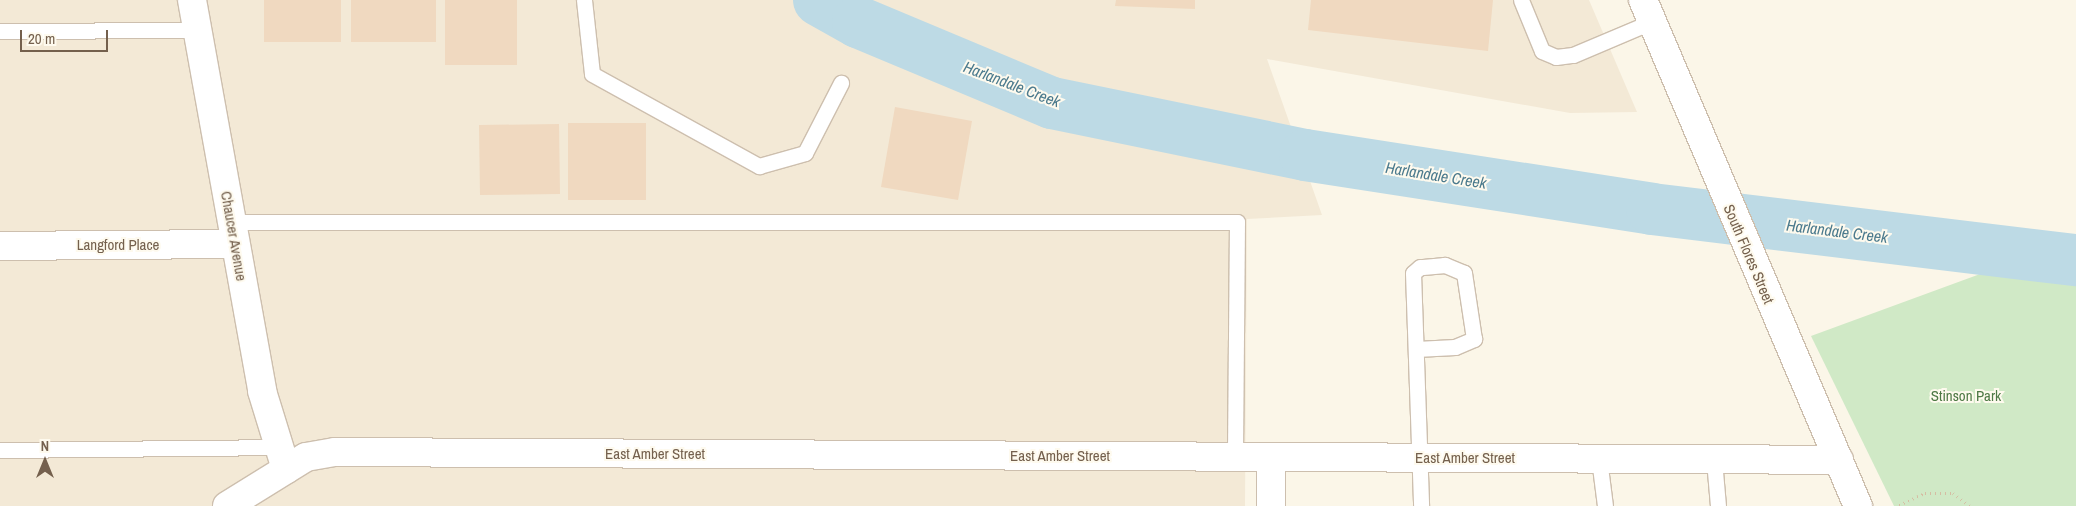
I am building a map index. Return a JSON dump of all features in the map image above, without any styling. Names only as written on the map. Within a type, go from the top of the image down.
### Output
[{"type":"street","name":"Chaucer Avenue","points":[[192,0],[262,391],[283,458]]},
{"type":"street","name":"South Flores Street","points":[[1647,11],[1760,281],[1858,506]]},
{"type":"street","name":"Langford Place","points":[[0,246],[233,233]]},
{"type":"street","name":"East Amber Street","points":[[234,504],[283,458],[306,457],[335,452],[1839,460]]},
{"type":"street","points":[[1271,458],[1271,506]]},
{"type":"lane","points":[[584,0],[592,74],[759,166],[805,153],[841,83]]},
{"type":"lane","points":[[1521,0],[1542,51],[1556,57],[1573,55],[1647,11]]},
{"type":"lane","points":[[0,31],[197,30]]},
{"type":"lane","points":[[233,233],[1237,222],[1235,457]]},
{"type":"lane","points":[[1416,349],[1455,347],[1474,339],[1464,274],[1445,265],[1420,267],[1413,274],[1421,506]]},
{"type":"lane","points":[[0,450],[283,458]]},
{"type":"lane","points":[[1599,459],[1605,506]]},
{"type":"lane","points":[[1714,460],[1718,506]]},
{"type":"path","points":[[1899,506],[1926,493],[1953,493],[1970,506]]},
{"type":"shaded area","points":[[0,0],[1589,0],[1637,112],[1570,113],[1267,59],[1322,215],[1247,219],[1245,506],[0,506]]},
{"type":"green space","name":"Stinson Park","points":[[2076,239],[2076,506],[1894,506],[1811,336]]},
{"type":"building","points":[[264,0],[341,0],[341,42],[264,42]]},
{"type":"building","points":[[351,0],[436,0],[436,42],[351,42]]},
{"type":"building","points":[[445,0],[517,0],[517,65],[445,65]]},
{"type":"building","points":[[1116,0],[1195,0],[1195,9],[1115,6]]},
{"type":"building","points":[[1311,0],[1493,0],[1488,51],[1308,30]]},
{"type":"building","points":[[895,107],[972,121],[958,200],[881,187]]},
{"type":"building","points":[[568,123],[646,123],[646,200],[568,200]]},
{"type":"building","points":[[559,124],[560,194],[480,195],[479,125]]},
{"type":"waterway","name":"Harlandale Creek","points":[[819,0],[858,22],[1052,103],[1305,155],[1652,209],[2076,260]]}]
